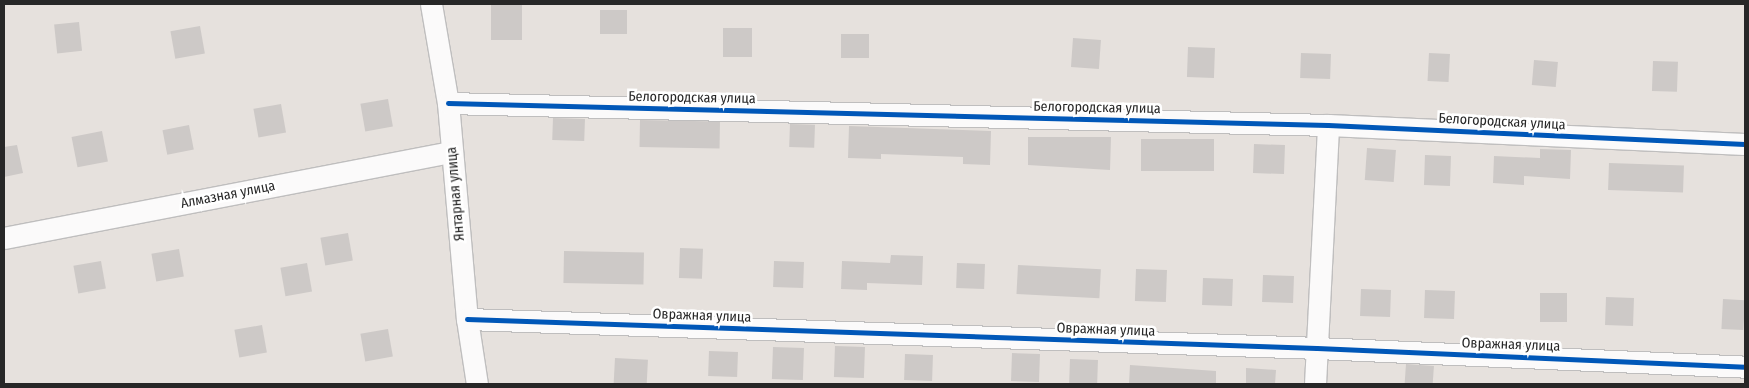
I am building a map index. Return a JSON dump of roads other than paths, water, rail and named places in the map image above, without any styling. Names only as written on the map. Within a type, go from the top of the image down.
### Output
[{"type":"street","name":"Янтарная улица","points":[[431,4],[448,103],[467,319],[477,384]]},
{"type":"street","name":"Белогородская улица","points":[[448,103],[1328,125],[1745,144]]},
{"type":"street","points":[[1315,384],[1328,125]]},
{"type":"street","name":"Алмазная улица","points":[[4,238],[452,152]]},
{"type":"street","name":"Овражная улица","points":[[467,319],[1317,348],[1745,366]]}]
